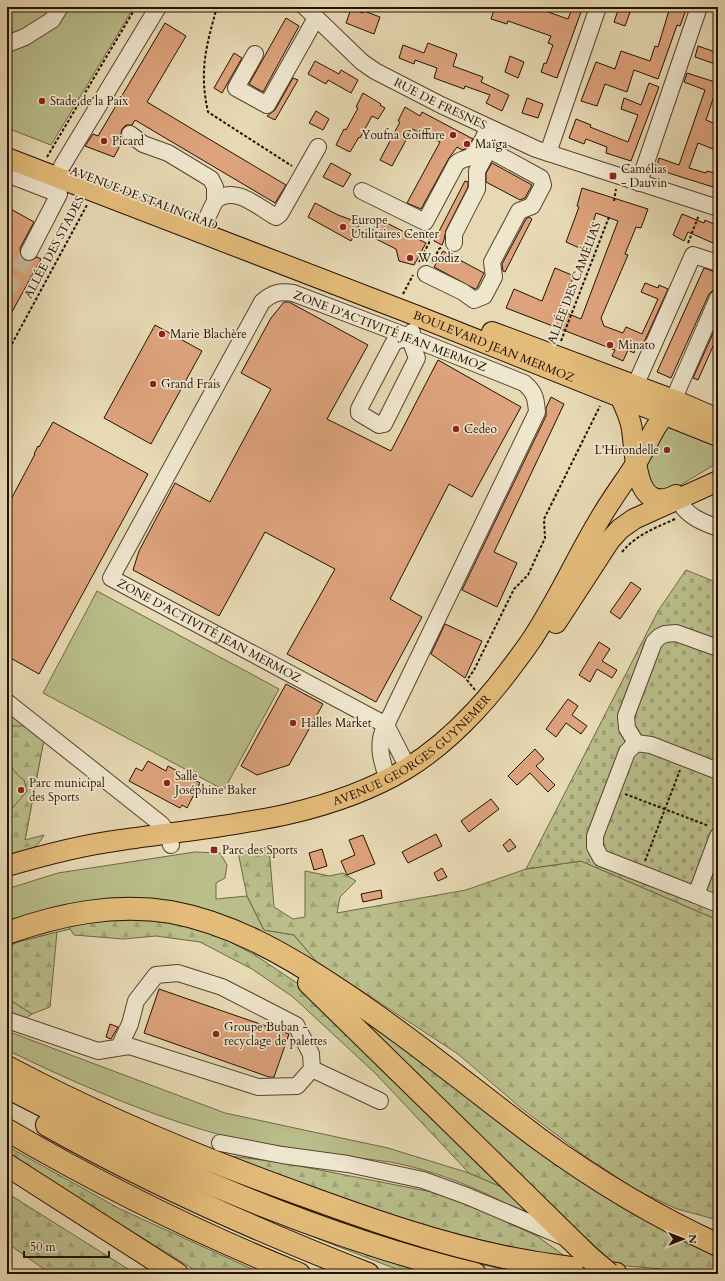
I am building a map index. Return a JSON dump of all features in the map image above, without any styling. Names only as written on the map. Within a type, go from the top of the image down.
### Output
[{"type":"highway","points":[[7,933],[67,915],[104,909],[137,909],[170,912],[218,926],[266,945],[308,969],[372,1011],[574,1163],[638,1204],[718,1245]]},
{"type":"highway","points":[[218,926],[284,963],[322,994],[572,1241],[609,1274]]},
{"type":"highway","points":[[7,1067],[55,1092],[155,1137],[270,1184],[346,1211],[444,1241],[504,1257],[617,1274]]},
{"type":"highway","points":[[7,1087],[87,1129],[198,1178],[315,1224],[403,1255],[475,1274]]},
{"type":"highway","points":[[7,1101],[62,1133],[161,1184],[270,1235],[368,1274]]},
{"type":"highway","points":[[7,1130],[130,1197],[252,1254],[299,1274]]},
{"type":"highway","points":[[7,1165],[177,1274]]},
{"type":"main road","name":"AVENUE DE STALINGRAD","points":[[7,145],[206,222],[275,255]]},
{"type":"main road","name":"AVENUE DE STALINGRAD","points":[[7,158],[94,191],[275,255]]},
{"type":"main road","name":"BOULEVARD JEAN MERMOZ","points":[[275,255],[402,297],[556,355],[621,392]]},
{"type":"main road","name":"BOULEVARD JEAN MERMOZ","points":[[275,255],[420,317],[621,392],[670,408],[718,436]]},
{"type":"main road","points":[[621,392],[632,428],[636,463],[645,492],[649,496],[658,500],[691,495]]},
{"type":"main road","points":[[670,408],[695,410],[718,419]]},
{"type":"main road","name":"AVENUE GEORGES GUYNEMER","points":[[7,879],[55,865],[295,812],[352,794],[388,779],[408,768],[441,743],[475,711],[521,654],[539,628],[601,517],[670,408]]},
{"type":"main road","name":"AVENUE GEORGES GUYNEMER","points":[[332,816],[402,785],[428,769],[474,729],[507,692],[542,643],[610,540],[620,529],[634,519],[691,495],[718,468]]},
{"type":"main road","points":[[408,768],[428,769]]},
{"type":"main road","points":[[170,839],[241,836],[332,816],[354,802],[378,792],[388,779]]},
{"type":"main road","name":"AVENUE GEORGES GUYNEMER","points":[[7,866],[75,848],[170,839]]},
{"type":"street","points":[[7,44],[25,37],[52,20],[60,7]]},
{"type":"street","points":[[54,163],[158,7]]},
{"type":"street","points":[[548,153],[598,7]]},
{"type":"street","points":[[639,183],[699,7]]},
{"type":"street","points":[[255,54],[236,88],[267,105],[312,12]]},
{"type":"street","name":"RUE DE FRESNES","points":[[312,12],[362,62],[375,71],[493,130],[548,153],[711,205]]},
{"type":"street","points":[[454,240],[454,234],[476,188],[477,171],[488,149],[493,130]]},
{"type":"street","points":[[362,190],[426,222],[456,164],[460,160],[468,158],[475,153],[493,130]]},
{"type":"street","points":[[130,134],[143,144],[168,153],[211,179],[216,187],[214,201],[206,222]]},
{"type":"street","points":[[214,201],[228,194],[237,194],[276,217],[280,214],[318,147]]},
{"type":"street","points":[[419,271],[463,292],[474,300],[484,296],[494,277],[492,262],[515,217],[519,211],[532,206],[544,185],[541,178],[488,149]]},
{"type":"street","points":[[7,174],[59,194],[29,252]]},
{"type":"street","points":[[621,392],[693,256],[718,263]]},
{"type":"street","name":"ZONE D'ACTIVITÉ JEAN MERMOZ","points":[[386,725],[111,578],[262,302],[270,294],[280,292],[293,293],[524,383],[534,391],[537,412],[386,725],[380,735],[380,746],[388,779]]},
{"type":"street","points":[[670,408],[718,298]]},
{"type":"street","points":[[409,337],[417,358],[384,424],[379,425],[359,414],[358,409],[394,342],[409,337],[420,317]]},
{"type":"street","points":[[691,495],[703,523],[718,528]]},
{"type":"street","points":[[636,743],[627,728],[626,716],[654,642],[665,634],[676,633],[718,648]]},
{"type":"street","points":[[7,702],[161,824],[170,839]]},
{"type":"street","points":[[386,725],[408,768]]},
{"type":"street","points":[[636,743],[651,745],[718,771]]},
{"type":"street","points":[[636,743],[627,752],[595,836],[597,853],[601,858],[718,904]]},
{"type":"street","points":[[696,895],[715,832]]},
{"type":"street","points":[[7,1020],[98,1051],[129,1046],[258,1087],[297,1086],[312,1070],[311,1054],[296,1026],[222,988],[178,973],[156,975],[136,1001],[130,1024],[119,1047]]},
{"type":"street","points":[[312,1070],[380,1100]]},
{"type":"street","points":[[220,1143],[282,1155],[348,1164],[423,1180],[482,1202],[572,1241]]},
{"type":"path","points":[[54,163],[136,7]]},
{"type":"path","name":"ALLÉE DES STADES","points":[[7,352],[94,191]]},
{"type":"path","points":[[693,256],[684,252],[711,205]]},
{"type":"path","name":"ALLÉE DES CAMÉLIAS","points":[[556,355],[609,218]]},
{"type":"path","points":[[419,271],[429,243],[430,234],[426,222]]},
{"type":"path","points":[[402,297],[419,271],[439,249],[454,240]]},
{"type":"path","points":[[476,691],[466,680],[474,670],[514,589],[528,575],[545,538],[544,519],[621,392]]},
{"type":"path","points":[[620,554],[630,543],[691,495]]},
{"type":"path","points":[[640,873],[685,758]]},
{"type":"path","points":[[613,789],[665,809],[715,832]]},
{"type":"green space","name":"Stade de la Paix","points":[[7,7],[134,7],[51,145],[7,128]]},
{"type":"green space","points":[[667,427],[718,447],[718,459],[714,465],[669,492],[648,485],[646,457]]},
{"type":"green space","points":[[686,570],[718,583],[718,920],[581,861],[526,869],[658,611]]},
{"type":"green space","points":[[97,591],[279,689],[224,790],[43,693]]},
{"type":"green space","name":"Parc municipal des Sports","points":[[7,710],[44,739],[25,840],[7,848]]},
{"type":"green space","name":"Parc municipal des Sports","points":[[9,726],[27,726],[44,739],[25,840],[44,835],[41,841],[33,848],[7,859],[7,817],[9,812],[27,791],[24,780],[13,770],[8,757],[7,728]]},
{"type":"green space","points":[[269,847],[274,907],[293,919],[305,917],[305,871],[330,876],[343,873],[356,881],[340,897],[337,913],[466,890],[526,869],[581,861],[718,920],[718,1220],[677,1209],[638,1191],[589,1159],[522,1109],[458,1054],[316,961],[294,935],[264,930],[247,896],[238,852]]},
{"type":"green space","points":[[195,852],[220,853],[227,865],[225,878],[216,883],[216,899],[247,896],[264,930],[294,935],[316,961],[255,932],[7,923],[7,889],[58,873]]},
{"type":"green space","points":[[147,918],[178,923],[212,932],[255,955],[306,989],[504,1188],[469,1173],[375,1073],[293,997],[252,969],[200,942],[156,936],[123,939],[74,935],[70,929],[71,920]]},
{"type":"green space","points":[[71,920],[70,929],[18,942],[7,947],[7,940]]},
{"type":"green space","points":[[57,932],[50,1007],[32,1014],[7,998],[7,947],[18,942]]},
{"type":"green space","points":[[7,998],[32,1014],[21,1021],[12,1018],[7,1011]]},
{"type":"green space","points":[[353,1007],[558,1166],[687,1241],[718,1254],[718,1274],[616,1265],[524,1182],[352,1009]]},
{"type":"green space","points":[[7,1031],[225,1113],[388,1148],[469,1173],[504,1188],[531,1213],[527,1215],[495,1198],[461,1183],[408,1166],[390,1162],[267,1146],[200,1129],[167,1118],[102,1093],[7,1050]]},
{"type":"green space","points":[[7,1146],[120,1209],[263,1274],[201,1274],[7,1154]]},
{"type":"green space","points":[[230,1156],[284,1163],[432,1192],[476,1208],[537,1236],[570,1260],[463,1236],[410,1221],[326,1194]]},
{"type":"green space","points":[[204,1169],[564,1274],[526,1274],[441,1256],[347,1225]]},
{"type":"green space","points":[[7,1193],[136,1274],[51,1274],[7,1243]]},
{"type":"green space","points":[[257,1213],[439,1274],[409,1274],[257,1215]]},
{"type":"building","points":[[495,7],[534,7],[568,19],[572,9],[581,12],[557,78],[541,72],[544,63],[546,64],[553,45],[548,43],[551,36],[508,21],[507,24],[491,19]]},
{"type":"building","points":[[619,7],[632,7],[625,26],[614,22]]},
{"type":"building","points":[[670,7],[687,7],[680,26],[677,25],[658,79],[634,70],[627,92],[605,84],[597,106],[581,101],[596,62],[615,69],[621,51],[650,61],[655,46],[658,47]]},
{"type":"building","points":[[351,9],[363,13],[364,11],[380,17],[374,34],[346,23]]},
{"type":"building","points":[[286,18],[299,26],[263,92],[249,84]]},
{"type":"building","points":[[165,23],[186,36],[147,102],[286,185],[275,203],[135,120],[132,125],[126,125],[122,129],[121,133],[123,140],[114,157],[85,146],[93,134],[98,136]]},
{"type":"building","points":[[428,43],[457,54],[453,66],[483,77],[481,82],[509,95],[502,111],[486,103],[490,95],[465,86],[464,89],[434,78],[437,68],[415,60],[414,64],[399,58],[403,45],[424,53]]},
{"type":"building","points":[[698,46],[718,53],[718,65],[695,57]]},
{"type":"building","points":[[234,53],[242,58],[222,93],[214,88]]},
{"type":"building","points":[[510,56],[524,62],[518,78],[505,72]]},
{"type":"building","points":[[315,61],[339,74],[341,70],[358,80],[351,93],[328,80],[326,84],[308,74]]},
{"type":"building","points":[[687,73],[718,83],[718,94],[715,93],[706,120],[718,125],[718,151],[698,143],[689,168],[706,173],[707,171],[718,174],[713,187],[656,169],[659,158],[679,165],[705,90],[684,82]]},
{"type":"building","points":[[293,78],[298,80],[275,120],[267,116],[275,110]]},
{"type":"building","points":[[649,83],[659,87],[631,161],[606,153],[607,147],[586,139],[584,144],[569,138],[576,119],[591,125],[590,127],[628,142],[638,115],[621,109],[624,98],[641,105]]},
{"type":"building","points":[[363,93],[385,108],[378,119],[372,116],[360,138],[359,137],[350,152],[336,145],[344,129],[346,130],[358,108],[356,107]]},
{"type":"building","points":[[527,98],[543,104],[538,118],[522,113]]},
{"type":"building","points":[[405,107],[420,116],[422,112],[473,139],[465,149],[462,150],[457,147],[449,158],[421,209],[407,203],[440,142],[412,129],[392,166],[380,160],[400,122],[398,121]]},
{"type":"building","points":[[316,111],[329,119],[323,130],[309,123]]},
{"type":"building","points":[[331,163],[351,174],[343,187],[323,177]]},
{"type":"building","points":[[492,163],[532,185],[525,198],[520,200],[486,182],[486,173]]},
{"type":"building","points":[[465,181],[468,182],[468,187],[446,230],[442,245],[434,241]]},
{"type":"building","points":[[582,188],[648,209],[641,228],[636,227],[625,254],[628,255],[601,318],[604,326],[623,333],[626,327],[642,334],[658,299],[641,292],[645,283],[658,288],[659,285],[668,289],[641,349],[636,347],[634,353],[628,350],[623,361],[612,356],[615,350],[506,308],[514,289],[542,301],[555,268],[574,276],[559,310],[581,319],[618,221],[596,213],[584,250],[566,242],[579,207],[577,206]]},
{"type":"building","points":[[315,203],[338,215],[360,223],[351,241],[308,217]]},
{"type":"building","points":[[7,207],[34,222],[20,248],[21,257],[29,261],[37,257],[41,259],[7,321]]},
{"type":"building","points":[[682,214],[704,223],[705,220],[718,226],[718,233],[713,243],[688,232],[684,241],[673,235]]},
{"type":"building","points":[[529,217],[532,219],[505,272],[503,271],[502,264],[526,219]]},
{"type":"building","points":[[379,219],[426,243],[414,265],[399,261],[396,249],[370,236]]},
{"type":"building","points":[[443,251],[484,273],[477,288],[475,289],[434,267]]},
{"type":"building","points":[[704,268],[718,273],[718,289],[713,290],[709,294],[671,378],[657,372]]},
{"type":"building","points":[[284,302],[289,302],[368,345],[327,419],[391,451],[438,360],[521,407],[472,497],[449,484],[390,599],[422,617],[376,702],[287,654],[335,569],[265,532],[219,616],[133,570],[139,551],[175,483],[210,502],[271,389],[241,373],[271,318]]},
{"type":"building","points":[[718,322],[718,335],[698,380],[693,378]]},
{"type":"building","name":"Grand Frais","points":[[155,325],[202,351],[151,444],[104,418]]},
{"type":"building","points":[[551,397],[564,404],[494,552],[517,563],[497,607],[462,590],[546,416],[546,408]]},
{"type":"building","points":[[53,422],[148,474],[39,674],[7,656],[7,507],[38,446],[39,447]]},
{"type":"building","points":[[631,582],[641,589],[620,619],[610,612]]},
{"type":"building","points":[[445,624],[482,641],[465,678],[431,654]]},
{"type":"building","points":[[599,642],[610,649],[602,661],[617,670],[612,678],[597,669],[590,682],[579,675]]},
{"type":"building","points":[[286,684],[323,704],[289,765],[257,775],[241,766]]},
{"type":"building","points":[[568,699],[578,706],[572,715],[587,726],[581,734],[566,723],[556,737],[546,729]]},
{"type":"building","points":[[535,749],[544,759],[536,766],[555,785],[548,792],[530,773],[517,785],[508,776]]},
{"type":"building","name":"Salle Joséphine Baker","points":[[148,761],[166,771],[168,766],[200,783],[187,808],[182,805],[180,808],[129,781],[136,768],[142,771]]},
{"type":"building","points":[[491,799],[499,809],[469,832],[461,821]]},
{"type":"building","points":[[436,834],[442,846],[408,863],[402,852]]},
{"type":"building","points":[[363,835],[375,864],[347,875],[341,861],[355,855],[349,840]]},
{"type":"building","points":[[510,839],[516,847],[508,852],[503,845]]},
{"type":"building","points":[[322,849],[327,866],[314,870],[309,853]]},
{"type":"building","points":[[442,868],[447,877],[438,881],[434,873]]},
{"type":"building","points":[[381,890],[382,898],[363,902],[361,894]]},
{"type":"building","name":"Groupe Buban - recyclage de palettes","points":[[159,989],[289,1034],[274,1077],[269,1077],[144,1033]]},
{"type":"building","points":[[110,1024],[118,1027],[111,1039],[106,1037]]},
{"type":"tunnel","points":[[7,292],[29,252]]},
{"type":"place","name":"Stade de la Paix","points":[[42,101]]},
{"type":"place","name":"Youfna Coiffure","points":[[453,135]]},
{"type":"place","name":"Picard","points":[[104,141]]},
{"type":"place","name":"Maïga","points":[[467,144]]},
{"type":"place","name":"Camélias - Dauvin","points":[[613,176]]},
{"type":"place","name":"Europe Utilitaires Center","points":[[343,227]]},
{"type":"place","name":"Woodiz","points":[[410,258]]},
{"type":"place","name":"Marie Blachère","points":[[162,334]]},
{"type":"place","name":"Minato","points":[[610,345]]},
{"type":"place","name":"Grand Frais","points":[[153,384]]},
{"type":"place","name":"Cedeo","points":[[456,429]]},
{"type":"place","name":"L'Hirondelle","points":[[667,450]]},
{"type":"place","name":"Halles Market","points":[[293,723]]},
{"type":"place","name":"Salle Joséphine Baker","points":[[167,783]]},
{"type":"place","name":"Parc municipal des Sports","points":[[21,790]]},
{"type":"place","name":"Parc des Sports","points":[[214,850]]},
{"type":"place","name":"Groupe Buban - recyclage de palettes","points":[[216,1034]]}]
